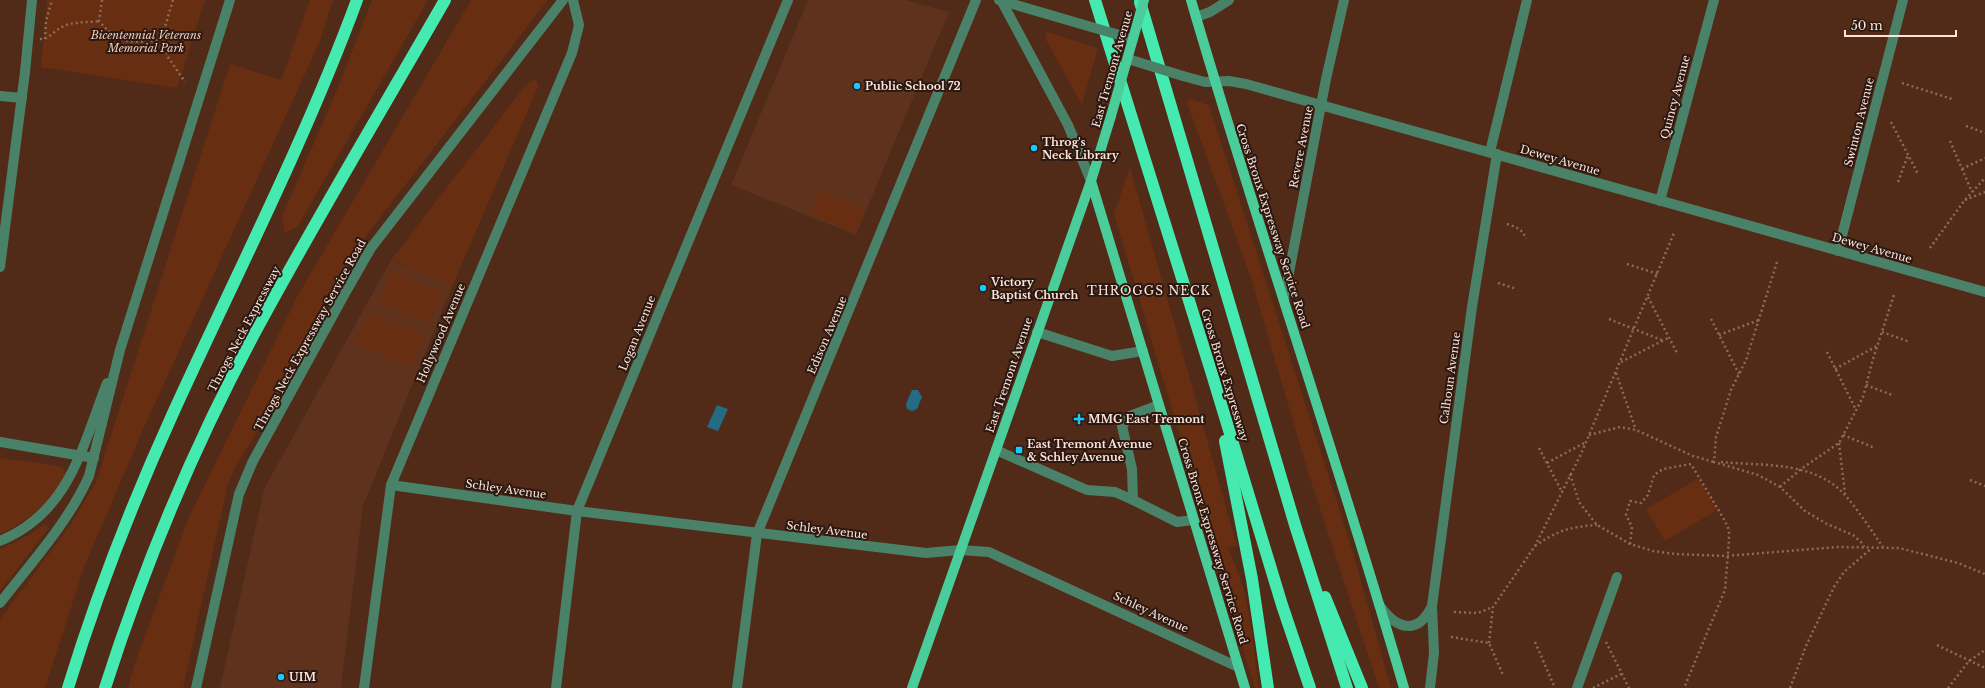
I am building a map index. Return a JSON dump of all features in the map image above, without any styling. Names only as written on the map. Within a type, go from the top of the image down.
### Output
[{"type":"highway","points":[[68,688],[102,586],[150,467],[331,69],[357,0]]},
{"type":"highway","name":"Throgs Neck Expressway","points":[[105,688],[132,609],[156,546],[187,471],[222,398],[268,309],[445,0]]},
{"type":"highway","name":"Cross Bronx Expressway","points":[[1095,0],[1211,371],[1282,606],[1310,688]]},
{"type":"highway","points":[[1140,0],[1295,525],[1347,688]]},
{"type":"highway","points":[[1211,371],[1252,579],[1268,688]]},
{"type":"highway","points":[[1295,525],[1362,688]]},
{"type":"main road","name":"East Tremont Avenue","points":[[912,688],[1091,181],[1128,59],[1144,0]]},
{"type":"main road","name":"Cross Bronx Expressway Service Road","points":[[1191,0],[1215,82],[1380,606],[1404,688]]},
{"type":"main road","name":"Cross Bronx Expressway Service Road","points":[[1091,181],[1245,688]]},
{"type":"street","points":[[0,267],[22,98],[32,0]]},
{"type":"street","points":[[0,541],[27,527],[50,507],[64,488],[79,455],[120,350],[230,0]]},
{"type":"street","name":"Throgs Neck Expressway Service Road","points":[[196,688],[239,494],[253,462],[344,295],[372,248],[563,0]]},
{"type":"street","name":"Hollywood Avenue","points":[[364,688],[391,485],[572,53],[579,25],[574,0]]},
{"type":"street","name":"Logan Avenue","points":[[556,688],[577,511],[788,0]]},
{"type":"street","name":"Edison Avenue","points":[[737,688],[757,534],[976,0]]},
{"type":"street","points":[[1001,0],[1133,39]]},
{"type":"street","name":"Cross Bronx Expressway Service Road","points":[[1001,0],[1068,125],[1091,181]]},
{"type":"street","points":[[1196,17],[1210,12],[1229,0]]},
{"type":"street","name":"Revere Avenue","points":[[1284,299],[1321,105],[1344,0]]},
{"type":"street","name":"Calhoun Avenue","points":[[1430,688],[1434,646],[1432,606],[1493,153],[1528,0]]},
{"type":"street","name":"Quincy Avenue","points":[[1660,200],[1714,0]]},
{"type":"street","name":"Swinton Avenue","points":[[1838,251],[1902,0]]},
{"type":"street","name":"Dewey Avenue","points":[[1128,59],[1202,82],[1242,82],[1985,292]]},
{"type":"street","points":[[0,96],[22,98]]},
{"type":"street","points":[[1037,332],[1112,356],[1143,351]]},
{"type":"street","points":[[0,603],[71,509],[85,484],[94,458],[120,350]]},
{"type":"street","points":[[1133,500],[1132,469],[1122,426],[1130,416],[1159,405]]},
{"type":"street","points":[[0,442],[94,458]]},
{"type":"street","points":[[996,450],[1088,490],[1115,492],[1177,522],[1193,520]]},
{"type":"street","name":"Schley Avenue","points":[[391,485],[757,534],[926,553],[960,550],[989,552],[1238,667]]},
{"type":"street","points":[[1577,688],[1618,577]]},
{"type":"street","name":"Calhoun Avenue","points":[[1380,606],[1394,621],[1405,626],[1411,626],[1422,622],[1432,606]]},
{"type":"path","points":[[52,0],[46,22],[44,39],[68,25],[80,22],[99,21]]},
{"type":"path","points":[[99,21],[102,0]]},
{"type":"path","points":[[174,0],[161,40],[168,57],[185,82]]},
{"type":"path","points":[[99,21],[110,33],[122,40],[134,43],[161,40]]},
{"type":"path","points":[[1902,83],[1952,100]]},
{"type":"path","points":[[1891,122],[1918,174]]},
{"type":"path","points":[[1966,126],[1985,133]]},
{"type":"path","points":[[1950,141],[1972,192]]},
{"type":"path","points":[[1898,182],[1908,155]]},
{"type":"path","points":[[1962,169],[1985,158]]},
{"type":"path","points":[[1930,248],[1964,201],[1985,178]]},
{"type":"path","points":[[1964,201],[1985,192]]},
{"type":"path","points":[[1507,224],[1518,228],[1525,235],[1526,239]]},
{"type":"path","points":[[1503,675],[1489,643],[1493,607],[1535,546],[1562,492],[1616,373],[1674,233]]},
{"type":"path","points":[[1714,462],[1716,438],[1732,390],[1746,360],[1777,262]]},
{"type":"path","points":[[1627,264],[1658,274]]},
{"type":"path","points":[[1498,283],[1514,288]]},
{"type":"path","points":[[1780,487],[1801,469],[1839,443],[1863,397],[1877,346],[1894,295]]},
{"type":"path","points":[[1648,296],[1668,338],[1678,355]]},
{"type":"path","points":[[1711,319],[1740,374]]},
{"type":"path","points":[[1609,320],[1664,341]]},
{"type":"path","points":[[1719,335],[1759,320]]},
{"type":"path","points":[[1882,332],[1910,342]]},
{"type":"path","points":[[1620,362],[1668,338]]},
{"type":"path","points":[[1835,369],[1877,346]]},
{"type":"path","points":[[1827,352],[1856,410]]},
{"type":"path","points":[[1616,373],[1636,430]]},
{"type":"path","points":[[1866,385],[1892,395]]},
{"type":"path","points":[[1589,435],[1620,427],[1636,430],[1693,456],[1758,475],[1780,487],[1805,511],[1827,524],[1853,535],[1861,542],[1864,548]]},
{"type":"path","points":[[1843,435],[1875,448]]},
{"type":"path","points":[[1547,462],[1586,442]]},
{"type":"path","points":[[1839,443],[1845,494]]},
{"type":"path","points":[[1539,448],[1562,492]]},
{"type":"path","points":[[1684,688],[1725,590],[1726,556],[1729,530],[1691,464],[1693,456]]},
{"type":"path","points":[[1714,462],[1801,469],[1824,478],[1845,494],[1884,548]]},
{"type":"path","points":[[1630,544],[1632,527],[1626,515],[1630,501],[1640,503],[1648,495],[1654,475],[1663,469],[1691,464]]},
{"type":"path","points":[[1570,474],[1579,502],[1597,525],[1630,544],[1653,551],[1675,554],[1726,556],[1837,548],[1899,548],[1958,563],[1985,574]]},
{"type":"path","points":[[1970,480],[1985,486]]},
{"type":"path","points":[[1535,546],[1561,530],[1573,527],[1597,525]]},
{"type":"path","points":[[1790,688],[1806,646],[1834,587],[1844,572],[1872,548]]},
{"type":"path","points":[[1454,612],[1478,613],[1493,607]]},
{"type":"path","points":[[1596,635],[1604,638],[1629,688]]},
{"type":"path","points":[[1451,637],[1489,643]]},
{"type":"path","points":[[1535,642],[1555,688]]},
{"type":"path","points":[[1937,645],[1985,668]]},
{"type":"path","points":[[1948,688],[1969,660],[1985,650]]},
{"type":"path","points":[[1593,688],[1621,674]]},
{"type":"shaded area","points":[[808,0],[905,0],[949,12],[856,235],[731,185]]},
{"type":"shaded area","points":[[391,260],[452,287],[363,506],[341,688],[220,688],[264,489]]},
{"type":"green space","name":"Bicentennial Veterans Memorial Park","points":[[47,0],[205,0],[177,88],[41,67]]},
{"type":"green space","points":[[310,0],[333,0],[319,43],[141,434],[84,567],[45,688],[0,688],[0,619],[71,524],[96,482],[230,64],[281,80]]},
{"type":"green space","points":[[372,0],[428,0],[298,226],[285,233],[282,217],[339,85]]},
{"type":"green space","points":[[471,0],[548,0],[359,245],[274,402],[233,472],[227,488],[183,688],[128,688],[135,663],[189,517],[298,295]]},
{"type":"green space","points":[[1047,32],[1098,48],[1082,105],[1045,38]]},
{"type":"green space","points":[[535,79],[538,87],[452,287],[391,260],[525,86]]},
{"type":"green space","points":[[1190,99],[1209,105],[1351,546],[1391,688],[1379,688],[1308,472],[1251,278],[1187,103]]},
{"type":"green space","points":[[1130,167],[1237,546],[1227,548],[1235,564],[1246,599],[1259,688],[1255,688],[1114,214]]},
{"type":"green space","points":[[820,190],[865,209],[855,233],[810,213]]},
{"type":"green space","points":[[392,270],[442,293],[429,323],[378,302]]},
{"type":"green space","points":[[368,312],[425,336],[412,367],[354,344]]},
{"type":"green space","points":[[0,458],[56,465],[63,468],[65,474],[61,484],[47,502],[19,524],[0,534]]},
{"type":"green space","points":[[1698,479],[1717,510],[1665,541],[1646,509]]},
{"type":"green space","points":[[44,524],[49,528],[0,591],[0,549],[29,535]]},
{"type":"water","points":[[912,390],[918,390],[922,397],[917,409],[912,411],[907,409],[906,404]]},
{"type":"water","points":[[717,405],[728,409],[718,431],[707,427]]},
{"type":"place","name":"Public School 72","points":[[857,86]]},
{"type":"place","name":"Throg's Neck Library","points":[[1034,148]]},
{"type":"place","name":"Victory Baptist Church","points":[[983,288]]},
{"type":"place","name":"MMG East Tremont","points":[[1079,419]]},
{"type":"place","name":"East Tremont Avenue & Schley Avenue","points":[[1019,450]]},
{"type":"place","name":"UIM","points":[[281,677]]},
{"type":"district","name":"THROGGS NECK","points":[[1149,290]]}]
